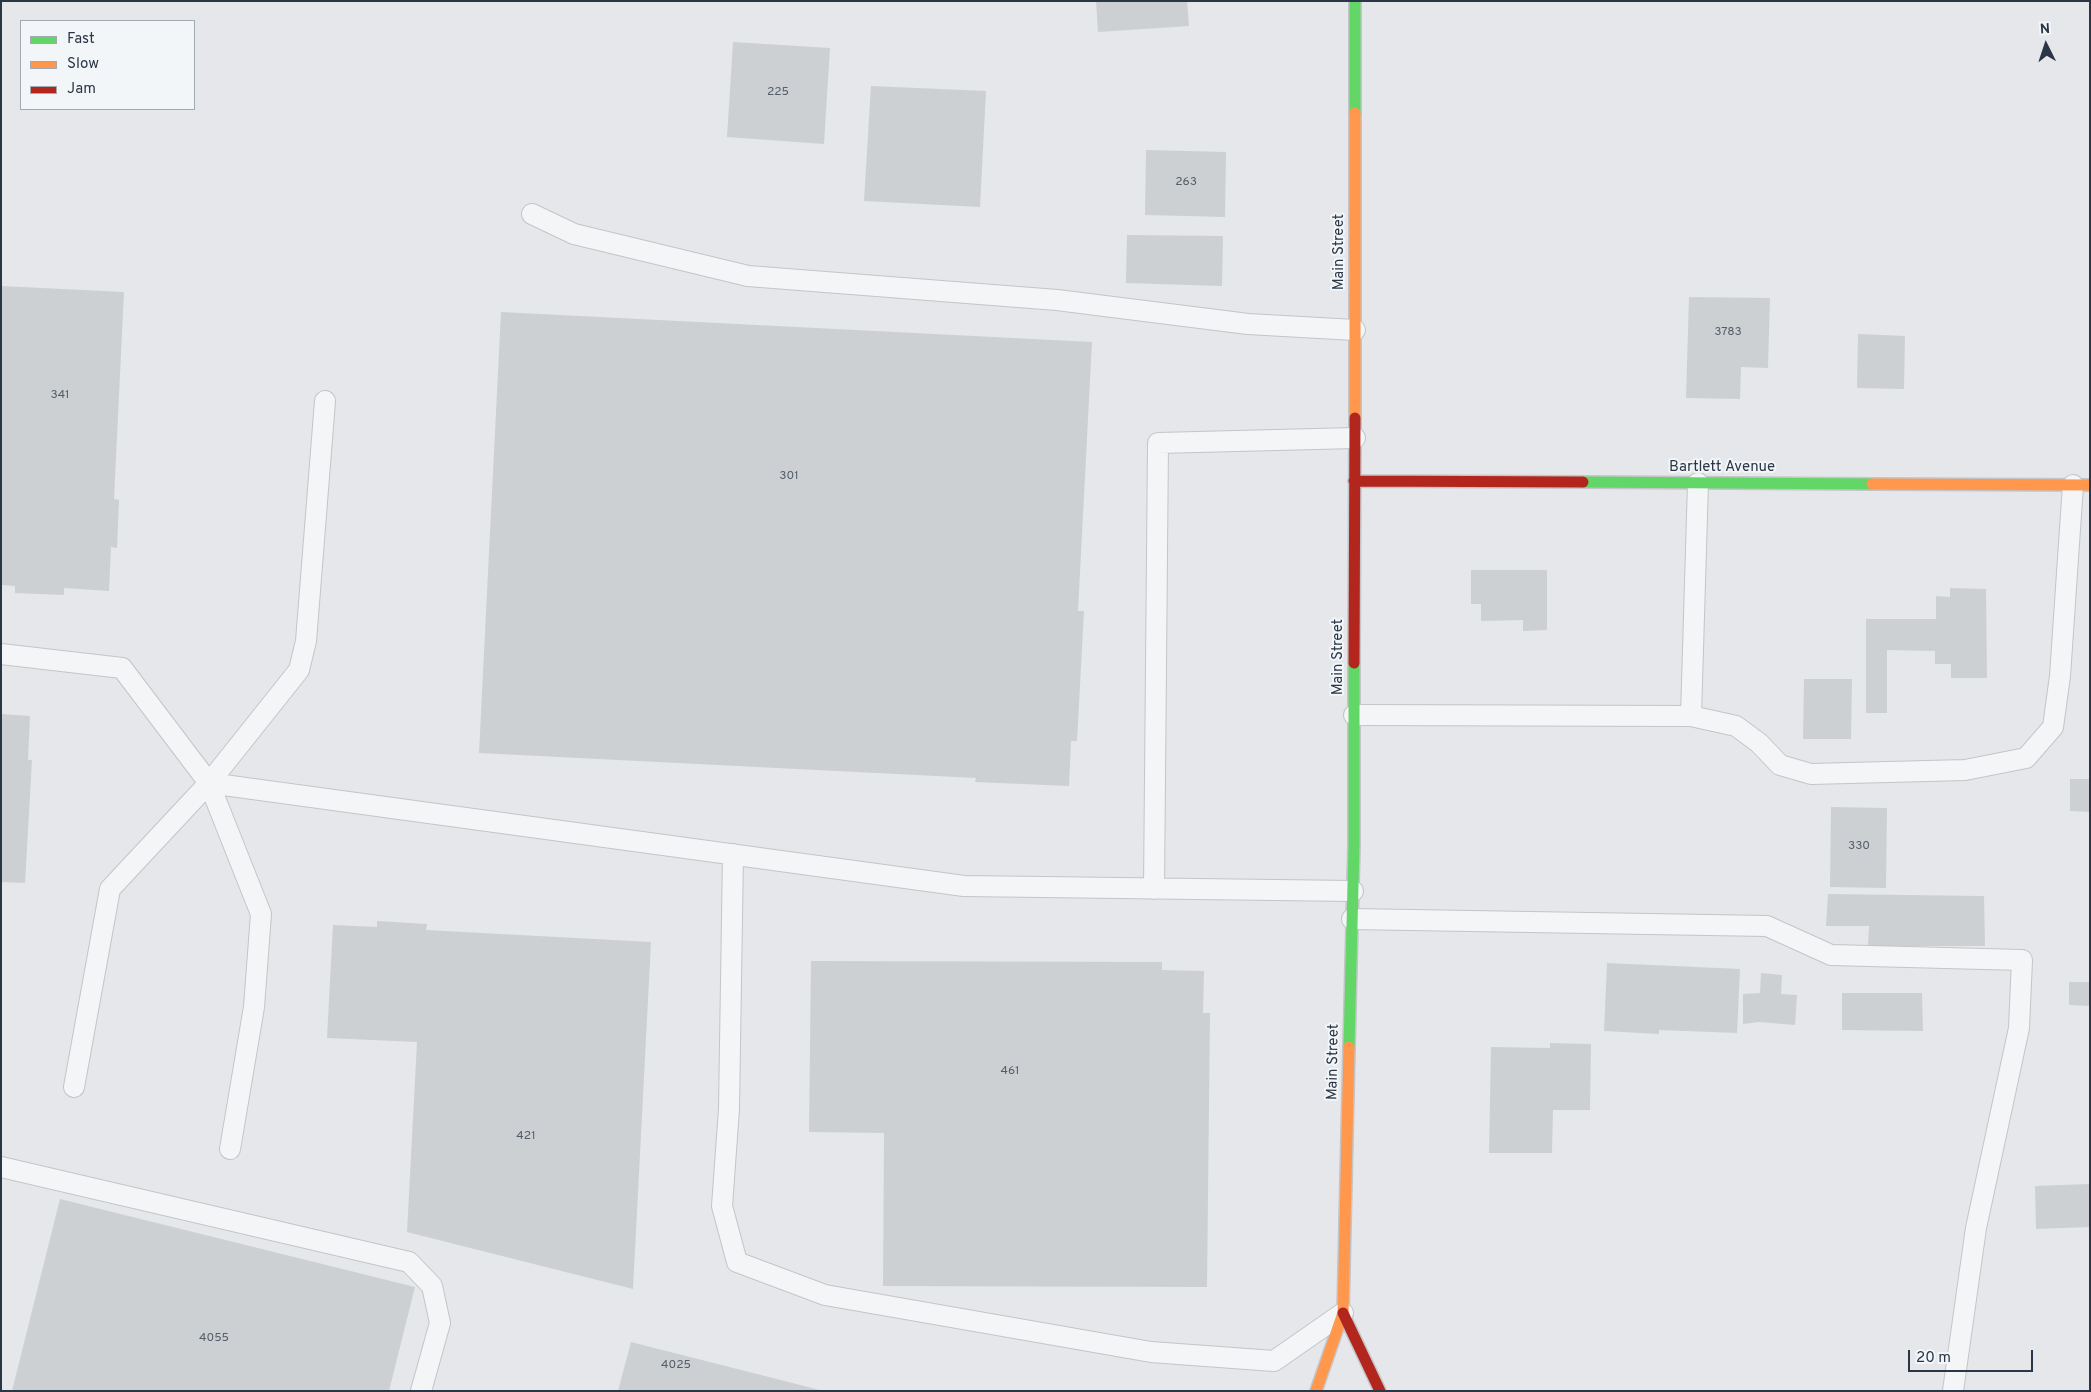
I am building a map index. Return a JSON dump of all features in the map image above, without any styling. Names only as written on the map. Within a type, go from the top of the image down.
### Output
[{"type":"main road","name":"Main Street","points":[[1316,1391],[1343,1313],[1353,891],[1355,1]]},
{"type":"main road","name":"Bartlett Avenue","points":[[1354,481],[2081,485]]},
{"type":"main road","name":"Main Street","points":[[1343,1313],[1380,1391]]},
{"type":"lane","points":[[532,214],[574,234],[748,276],[1057,300],[1248,324],[1355,330]]},
{"type":"lane","points":[[74,1087],[110,889],[209,783],[299,670],[306,641],[326,401]]},
{"type":"lane","points":[[1154,889],[1158,443],[1355,438]]},
{"type":"lane","points":[[1691,716],[1698,483]]},
{"type":"lane","points":[[1354,715],[1691,716],[1736,726],[1758,743],[1780,765],[1811,774],[1965,770],[2026,758],[2053,727],[2081,485]]},
{"type":"lane","points":[[1,654],[122,668],[209,783],[261,914],[254,1007],[230,1149]]},
{"type":"lane","points":[[209,783],[964,886],[1353,891]]},
{"type":"lane","points":[[733,854],[729,1109],[722,1206],[737,1262],[825,1295],[1151,1352],[1274,1361],[1343,1313]]},
{"type":"lane","points":[[1352,919],[1767,926],[1831,955],[2022,960],[2019,1028],[1976,1228],[1953,1391]]},
{"type":"lane","points":[[1,1167],[409,1262],[432,1286],[440,1323],[421,1391]]},
{"type":"building","points":[[1096,1],[1187,1],[1189,26],[1098,32]]},
{"type":"building","points":[[733,42],[830,48],[824,144],[727,137]]},
{"type":"building","points":[[871,86],[986,91],[980,207],[864,201]]},
{"type":"building","points":[[1146,150],[1226,152],[1225,217],[1145,215]]},
{"type":"building","points":[[1127,235],[1223,236],[1222,286],[1126,283]]},
{"type":"building","points":[[1,286],[124,292],[114,499],[119,500],[117,548],[111,547],[109,591],[64,588],[64,595],[15,593],[15,586],[1,585]]},
{"type":"building","points":[[1689,297],[1770,298],[1768,368],[1741,367],[1740,399],[1686,398]]},
{"type":"building","points":[[501,312],[1092,342],[1078,611],[1084,611],[1077,741],[1071,741],[1069,786],[975,782],[976,778],[479,753]]},
{"type":"building","points":[[1858,334],[1905,336],[1904,389],[1857,388]]},
{"type":"building","points":[[1471,570],[1547,570],[1547,630],[1523,631],[1523,620],[1481,621],[1481,604],[1471,604]]},
{"type":"building","points":[[1950,588],[1986,589],[1987,678],[1951,678],[1951,664],[1935,664],[1935,651],[1887,650],[1887,713],[1866,713],[1866,619],[1936,619],[1936,596],[1950,597]]},
{"type":"building","points":[[1804,679],[1852,679],[1851,739],[1803,739]]},
{"type":"building","points":[[1,714],[30,716],[28,760],[32,760],[25,883],[1,882]]},
{"type":"building","points":[[2070,779],[2090,779],[2090,812],[2070,811]]},
{"type":"building","points":[[1831,807],[1887,808],[1886,888],[1830,887]]},
{"type":"building","points":[[1828,894],[1984,896],[1985,946],[1868,946],[1869,926],[1826,926]]},
{"type":"building","points":[[377,921],[427,924],[426,930],[651,942],[633,1289],[407,1232],[417,1042],[327,1038],[333,925],[377,927]]},
{"type":"building","points":[[811,961],[1162,962],[1162,970],[1204,971],[1203,1013],[1210,1013],[1207,1287],[883,1286],[884,1133],[809,1132]]},
{"type":"building","points":[[1607,963],[1740,969],[1737,1033],[1659,1030],[1659,1034],[1604,1031]]},
{"type":"building","points":[[1761,973],[1782,975],[1781,994],[1797,995],[1795,1025],[1759,1022],[1743,1024],[1743,994],[1760,993]]},
{"type":"building","points":[[2069,982],[2090,982],[2090,1006],[2069,1005]]},
{"type":"building","points":[[1842,993],[1922,993],[1923,1031],[1842,1030]]},
{"type":"building","points":[[1550,1043],[1591,1044],[1590,1110],[1553,1110],[1552,1153],[1489,1153],[1491,1047],[1550,1048]]},
{"type":"building","points":[[2090,1184],[2090,1227],[2036,1229],[2035,1186]]},
{"type":"building","points":[[60,1199],[415,1287],[389,1391],[12,1391]]},
{"type":"building","points":[[631,1342],[820,1390],[820,1391],[618,1391]]},
{"type":"traffic: fast","points":[[1355,1],[1355,113]]},
{"type":"traffic: fast","points":[[1583,482],[1872,484]]},
{"type":"traffic: fast","points":[[1349,1047],[1354,844],[1354,663]]},
{"type":"traffic: slow","points":[[1355,113],[1355,418]]},
{"type":"traffic: slow","points":[[1872,484],[2090,485]]},
{"type":"traffic: slow","points":[[1316,1391],[1343,1313],[1349,1047]]},
{"type":"traffic: jam","points":[[1354,663],[1355,418]]},
{"type":"traffic: jam","points":[[1354,481],[1583,482]]},
{"type":"traffic: jam","points":[[1343,1313],[1380,1391]]}]
